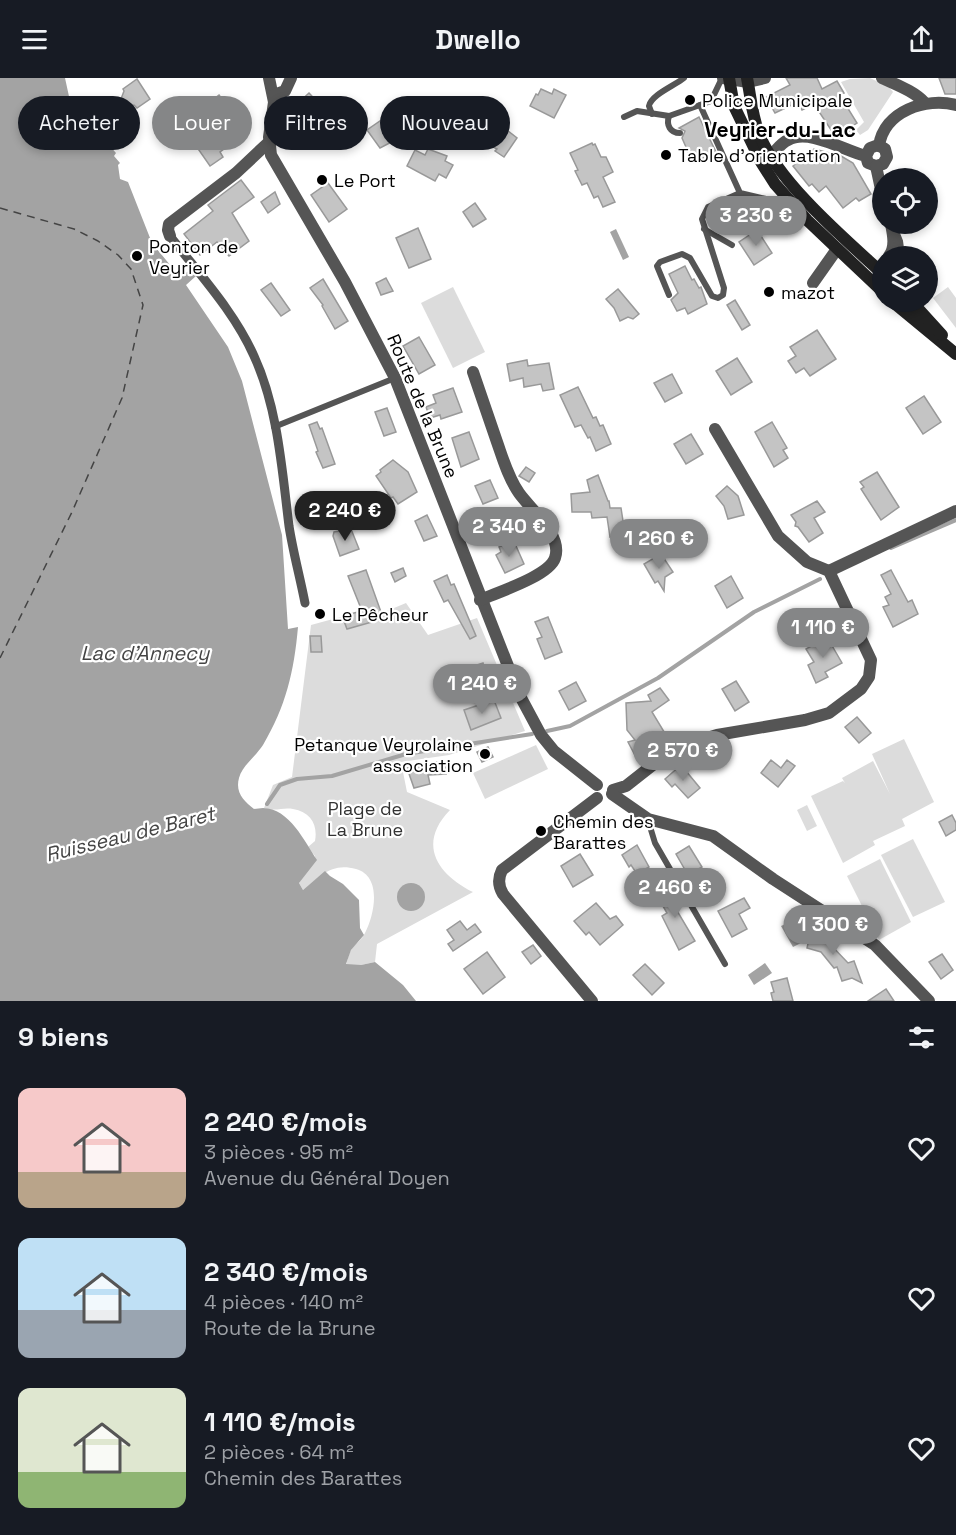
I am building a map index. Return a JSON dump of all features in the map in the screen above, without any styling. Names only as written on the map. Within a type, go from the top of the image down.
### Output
[{"type":"main road","points":[[726,78],[730,96],[761,162],[790,192],[837,249],[872,282]]},
{"type":"main road","points":[[747,80],[751,110],[760,136],[790,192],[872,262]]},
{"type":"main road","points":[[905,312],[956,353]]},
{"type":"main road","points":[[921,312],[956,353]]},
{"type":"street","points":[[269,78],[274,95],[285,91],[291,78]]},
{"type":"street","points":[[726,78],[747,80],[765,78]]},
{"type":"street","points":[[882,78],[899,81],[925,103]]},
{"type":"street","points":[[879,146],[884,130],[892,120],[914,106],[925,103],[954,102]]},
{"type":"street","points":[[770,156],[786,140],[801,136],[827,142],[866,156]]},
{"type":"street","points":[[879,146],[885,149],[888,157],[883,164],[876,166],[868,163],[866,156],[870,147],[879,146]]},
{"type":"street","points":[[264,147],[236,172],[169,224],[168,230],[170,236],[235,320],[263,379],[305,603]]},
{"type":"street","name":"Route de la Brune","points":[[270,150],[345,282],[395,378],[480,600],[519,694],[541,735],[554,751],[597,791]]},
{"type":"street","points":[[813,282],[837,249]]},
{"type":"street","points":[[868,278],[872,275]]},
{"type":"street","points":[[473,372],[509,475],[527,504],[554,537],[557,551],[555,560],[549,567],[480,600]]},
{"type":"street","points":[[592,1001],[503,894],[499,881],[502,870],[579,813],[597,791],[605,801],[612,793],[626,786],[659,760],[701,740],[717,735],[805,720],[829,713],[861,689],[869,677],[871,660],[829,571],[807,562],[778,536],[715,429]]},
{"type":"street","points":[[829,571],[956,511]]},
{"type":"street","points":[[612,793],[648,819],[713,836],[773,879],[875,945],[929,1001]]},
{"type":"lane","points":[[652,114],[650,106],[653,97],[684,78]]},
{"type":"lane","points":[[624,117],[637,111],[669,116],[711,101],[726,78]]},
{"type":"lane","points":[[700,105],[740,193]]},
{"type":"lane","points":[[669,116],[669,128],[675,133],[680,133]]},
{"type":"lane","points":[[669,295],[657,266],[660,262],[682,254],[690,258],[712,296],[718,298],[723,295],[724,288],[702,219],[708,207],[740,193],[775,201],[790,192]]},
{"type":"lane","points":[[704,230],[732,245]]},
{"type":"lane","points":[[274,428],[395,378]]},
{"type":"lane","points":[[648,819],[655,843],[725,964]]},
{"type":"green space","points":[[870,78],[889,87],[893,92],[868,130],[860,135],[856,130],[864,122],[841,82]]},
{"type":"green space","points":[[453,287],[485,352],[453,368],[421,303]]},
{"type":"green space","points":[[948,287],[956,298],[956,328],[938,305],[938,294]]},
{"type":"green space","name":"Plage de La Brune","points":[[406,603],[428,635],[477,618],[525,731],[449,755],[401,762],[407,792],[450,810],[440,823],[435,835],[433,846],[436,857],[441,867],[450,876],[473,892],[377,944],[375,962],[346,965],[350,951],[364,935],[369,925],[374,896],[370,879],[356,869],[340,867],[327,872],[303,890],[299,883],[315,856],[308,847],[315,841],[316,835],[312,820],[299,811],[264,808],[273,785],[292,777],[311,625],[355,613],[363,621]]},
{"type":"green space","points":[[904,739],[934,802],[902,819],[905,826],[873,841],[875,845],[843,863],[811,796],[843,781],[845,783],[842,778],[873,761],[890,794],[872,754]]},
{"type":"green space","points":[[536,745],[548,769],[485,799],[473,773]]},
{"type":"green space","points":[[807,805],[817,826],[807,831],[797,810]]},
{"type":"green space","points":[[913,839],[945,902],[913,917],[881,855]]},
{"type":"green space","points":[[880,859],[911,922],[879,940],[847,876]]},
{"type":"water","name":"Lac d'Annecy","points":[[0,78],[65,78],[69,96],[18,96],[18,150],[113,150],[116,153],[114,156],[120,163],[118,165],[120,179],[128,182],[152,243],[180,277],[190,270],[196,276],[186,285],[228,347],[242,381],[282,535],[288,629],[298,627],[294,659],[288,688],[278,716],[263,745],[241,774],[238,783],[239,792],[254,809],[272,809],[281,814],[295,827],[307,844],[317,860],[299,883],[303,890],[325,871],[359,900],[360,928],[364,935],[351,950],[346,964],[361,965],[375,962],[403,985],[416,1001],[0,1001]]},
{"type":"water","points":[[616,229],[629,257],[623,260],[610,232]]},
{"type":"water","points":[[411,883],[421,887],[425,897],[421,907],[411,911],[401,907],[397,897],[401,887]]},
{"type":"water","points":[[790,922],[801,943],[793,947],[781,926]]},
{"type":"water","points":[[765,963],[772,973],[754,985],[748,975]]},
{"type":"building","points":[[786,78],[817,78],[822,89],[837,81],[844,93],[839,94],[857,123],[840,138],[835,136],[814,104],[802,110],[798,102],[775,113],[766,97],[790,85]]},
{"type":"building","points":[[939,78],[956,78],[956,94],[945,94]]},
{"type":"building","points":[[137,79],[150,99],[140,106],[140,96],[122,96],[123,89]]},
{"type":"building","points":[[541,89],[552,94],[554,89],[566,95],[554,118],[530,106]]},
{"type":"building","points":[[699,117],[716,152],[693,163],[682,138],[685,131],[679,128]]},
{"type":"building","points":[[380,121],[380,148],[368,131]]},
{"type":"building","points":[[510,132],[517,138],[510,148]]},
{"type":"building","points":[[592,143],[595,144],[601,157],[606,157],[613,172],[603,177],[615,202],[603,207],[598,196],[594,198],[587,183],[582,185],[570,153]]},
{"type":"building","points":[[814,149],[841,156],[853,163],[871,194],[859,201],[856,198],[843,208],[826,186],[819,192],[812,184],[809,186],[793,166]]},
{"type":"building","points":[[199,150],[223,150],[220,152],[223,157],[210,166]]},
{"type":"building","points":[[415,150],[425,155],[428,150],[431,150],[447,156],[445,161],[453,165],[446,178],[439,174],[435,181],[407,166]]},
{"type":"building","points":[[496,150],[509,150],[504,157]]},
{"type":"building","points":[[241,180],[254,197],[232,213],[249,241],[229,256],[217,242],[200,255],[184,234],[213,211],[208,205]]},
{"type":"building","points":[[328,183],[347,209],[329,222],[311,195]]},
{"type":"building","points":[[275,192],[280,204],[268,213],[261,202]]},
{"type":"building","points":[[475,203],[486,219],[473,227],[463,212]]},
{"type":"building","points":[[418,228],[431,259],[409,268],[396,238]]},
{"type":"building","points":[[757,230],[772,253],[754,265],[739,242]]},
{"type":"building","points":[[685,266],[692,280],[694,279],[699,288],[701,287],[707,304],[688,314],[685,308],[677,311],[671,300],[678,293],[669,274]]},
{"type":"building","points":[[386,278],[393,291],[381,295],[376,283]]},
{"type":"building","points":[[323,279],[348,321],[335,329],[323,305],[310,288]]},
{"type":"building","points":[[271,283],[290,310],[281,316],[261,290]]},
{"type":"building","points":[[618,289],[639,314],[633,319],[628,317],[620,321],[614,308],[606,299]]},
{"type":"building","points":[[735,300],[750,325],[742,330],[727,305]]},
{"type":"building","points":[[817,330],[836,359],[810,376],[804,368],[796,373],[788,361],[796,356],[790,347]]},
{"type":"building","points":[[419,337],[435,365],[419,374],[403,346]]},
{"type":"building","points":[[737,358],[752,382],[731,395],[716,371]]},
{"type":"building","points":[[527,360],[528,366],[549,363],[554,389],[543,391],[541,384],[524,387],[523,378],[510,381],[507,364]]},
{"type":"building","points":[[672,374],[682,393],[665,402],[654,383]]},
{"type":"building","points":[[578,387],[593,418],[596,417],[600,426],[603,425],[611,444],[596,451],[581,425],[575,427],[560,395]]},
{"type":"building","points":[[453,388],[462,412],[441,419],[440,415],[430,418],[426,407],[436,403],[433,395]]},
{"type":"building","points":[[924,396],[941,422],[923,434],[906,408]]},
{"type":"building","points":[[387,408],[396,432],[384,436],[375,412]]},
{"type":"building","points":[[317,422],[320,429],[322,428],[335,464],[323,468],[309,425]]},
{"type":"building","points":[[772,422],[787,448],[783,450],[788,458],[774,467],[755,432]]},
{"type":"building","points":[[469,432],[479,459],[461,467],[452,438]]},
{"type":"building","points":[[691,434],[703,454],[686,464],[674,444]]},
{"type":"building","points":[[393,460],[408,472],[417,492],[398,504],[376,476]]},
{"type":"building","points":[[526,467],[535,473],[529,482],[519,476]]},
{"type":"building","points":[[877,472],[899,507],[881,520],[861,489],[864,487],[860,482]]},
{"type":"building","points":[[598,475],[610,508],[621,508],[625,534],[610,537],[607,517],[592,518],[591,512],[572,512],[571,494],[590,492],[587,480]]},
{"type":"building","points":[[490,480],[498,498],[483,504],[475,486]]},
{"type":"building","points":[[727,486],[738,496],[744,515],[728,519],[724,506],[716,496]]},
{"type":"building","points":[[817,501],[825,512],[814,518],[823,533],[809,542],[795,526],[796,522],[791,515]]},
{"type":"building","points":[[427,515],[437,536],[424,541],[415,521]]},
{"type":"building","points":[[351,529],[359,549],[340,556],[333,536],[334,532]]},
{"type":"building","points":[[662,530],[672,547],[663,552],[653,536]]},
{"type":"building","points":[[508,543],[510,548],[516,546],[524,564],[505,573],[496,555],[501,552],[499,547]]},
{"type":"building","points":[[661,554],[673,572],[665,577],[664,591],[658,581],[655,583],[644,564]]},
{"type":"building","points":[[403,568],[406,576],[395,582],[391,573]]},
{"type":"building","points":[[366,570],[381,612],[371,616],[372,622],[347,629],[342,616],[362,611],[348,576]]},
{"type":"building","points":[[891,570],[908,602],[912,600],[918,614],[893,627],[883,607],[889,605],[885,597],[891,594],[881,575]]},
{"type":"building","points":[[447,575],[451,585],[454,584],[476,636],[470,639],[448,600],[444,602],[434,581]]},
{"type":"building","points":[[731,576],[743,598],[727,608],[715,586]]},
{"type":"building","points":[[548,617],[562,652],[545,659],[537,639],[542,637],[535,622]]},
{"type":"building","points":[[310,636],[321,636],[322,652],[311,652]]},
{"type":"building","points":[[827,637],[842,663],[825,672],[828,677],[816,683],[808,665],[814,662],[806,649]]},
{"type":"building","points":[[483,663],[486,675],[475,679],[471,667]]},
{"type":"building","points":[[736,681],[749,702],[735,711],[722,689]]},
{"type":"building","points":[[576,682],[586,701],[569,710],[559,691]]},
{"type":"building","points":[[660,688],[669,700],[652,712],[672,745],[638,761],[628,742],[635,740],[627,730],[626,703],[651,701],[648,695]]},
{"type":"building","points":[[494,700],[501,718],[471,730],[464,710]]},
{"type":"building","points":[[857,717],[871,733],[859,743],[845,727]]},
{"type":"building","name":"Petanque Veyrolaine association","points":[[488,747],[493,757],[482,762],[477,752]]},
{"type":"building","points":[[771,760],[781,768],[787,760],[795,766],[778,787],[761,773]]},
{"type":"building","points":[[445,762],[446,774],[428,775],[430,784],[414,788],[407,768]]},
{"type":"building","points":[[681,765],[700,788],[688,798],[675,784],[672,787],[665,779]]},
{"type":"building","points":[[952,815],[956,823],[956,830],[946,836],[939,822]]},
{"type":"building","points":[[637,845],[649,867],[637,874],[631,865],[629,867],[622,855]]},
{"type":"building","points":[[689,846],[702,867],[688,875],[676,854]]},
{"type":"building","points":[[580,854],[593,875],[573,887],[561,866]]},
{"type":"building","points":[[671,885],[677,895],[670,899],[695,941],[679,950],[662,916],[667,913],[656,894]]},
{"type":"building","points":[[744,898],[750,908],[739,914],[747,929],[732,937],[718,911]]},
{"type":"building","points":[[596,903],[610,919],[616,916],[623,925],[600,945],[589,932],[586,935],[574,921]]},
{"type":"building","points":[[460,921],[467,930],[475,924],[481,932],[453,951],[448,944],[454,940],[447,930]]},
{"type":"building","points":[[811,930],[830,936],[828,942],[848,963],[854,961],[862,983],[852,978],[842,981],[837,967],[834,968],[821,952],[807,948]]},
{"type":"building","points":[[533,945],[541,956],[531,964],[522,952]]},
{"type":"building","points":[[487,952],[505,977],[483,994],[464,969]]},
{"type":"building","points":[[942,954],[953,970],[941,979],[929,962]]},
{"type":"building","points":[[645,964],[664,983],[652,995],[633,975]]},
{"type":"building","points":[[787,978],[793,1001],[773,1001],[771,993],[774,992],[771,982]]},
{"type":"building","points":[[886,989],[894,1001],[868,1001]]},
{"type":"waterway","name":"Ruisseau de Baret","points":[[891,548],[956,520]]},
{"type":"waterway","name":"Ruisseau de Baret","points":[[547,731],[570,726],[658,678],[754,612],[820,579]]},
{"type":"waterway","name":"Ruisseau de Baret","points":[[267,804],[280,785],[297,779],[332,776],[406,754],[532,734]]},
{"type":"ferry route","points":[[0,208],[74,229],[98,241],[118,255],[131,269],[143,305],[122,398],[72,512],[0,658]]},
{"type":"place","name":"Police Municipale","points":[[690,100]]},
{"type":"place","name":"Table d'orientation","points":[[666,155]]},
{"type":"place","name":"Le Port","points":[[322,180]]},
{"type":"place","name":"Ponton de Veyrier","points":[[137,256]]},
{"type":"place","name":"mazot","points":[[769,292]]},
{"type":"place","name":"Le Pêcheur","points":[[320,614]]},
{"type":"place","name":"Petanque Veyrolaine association","points":[[485,754]]},
{"type":"place","name":"Chemin des Barattes","points":[[541,831]]},
{"type":"district","name":"Veyrier-du-Lac","points":[[780,129]]}]
